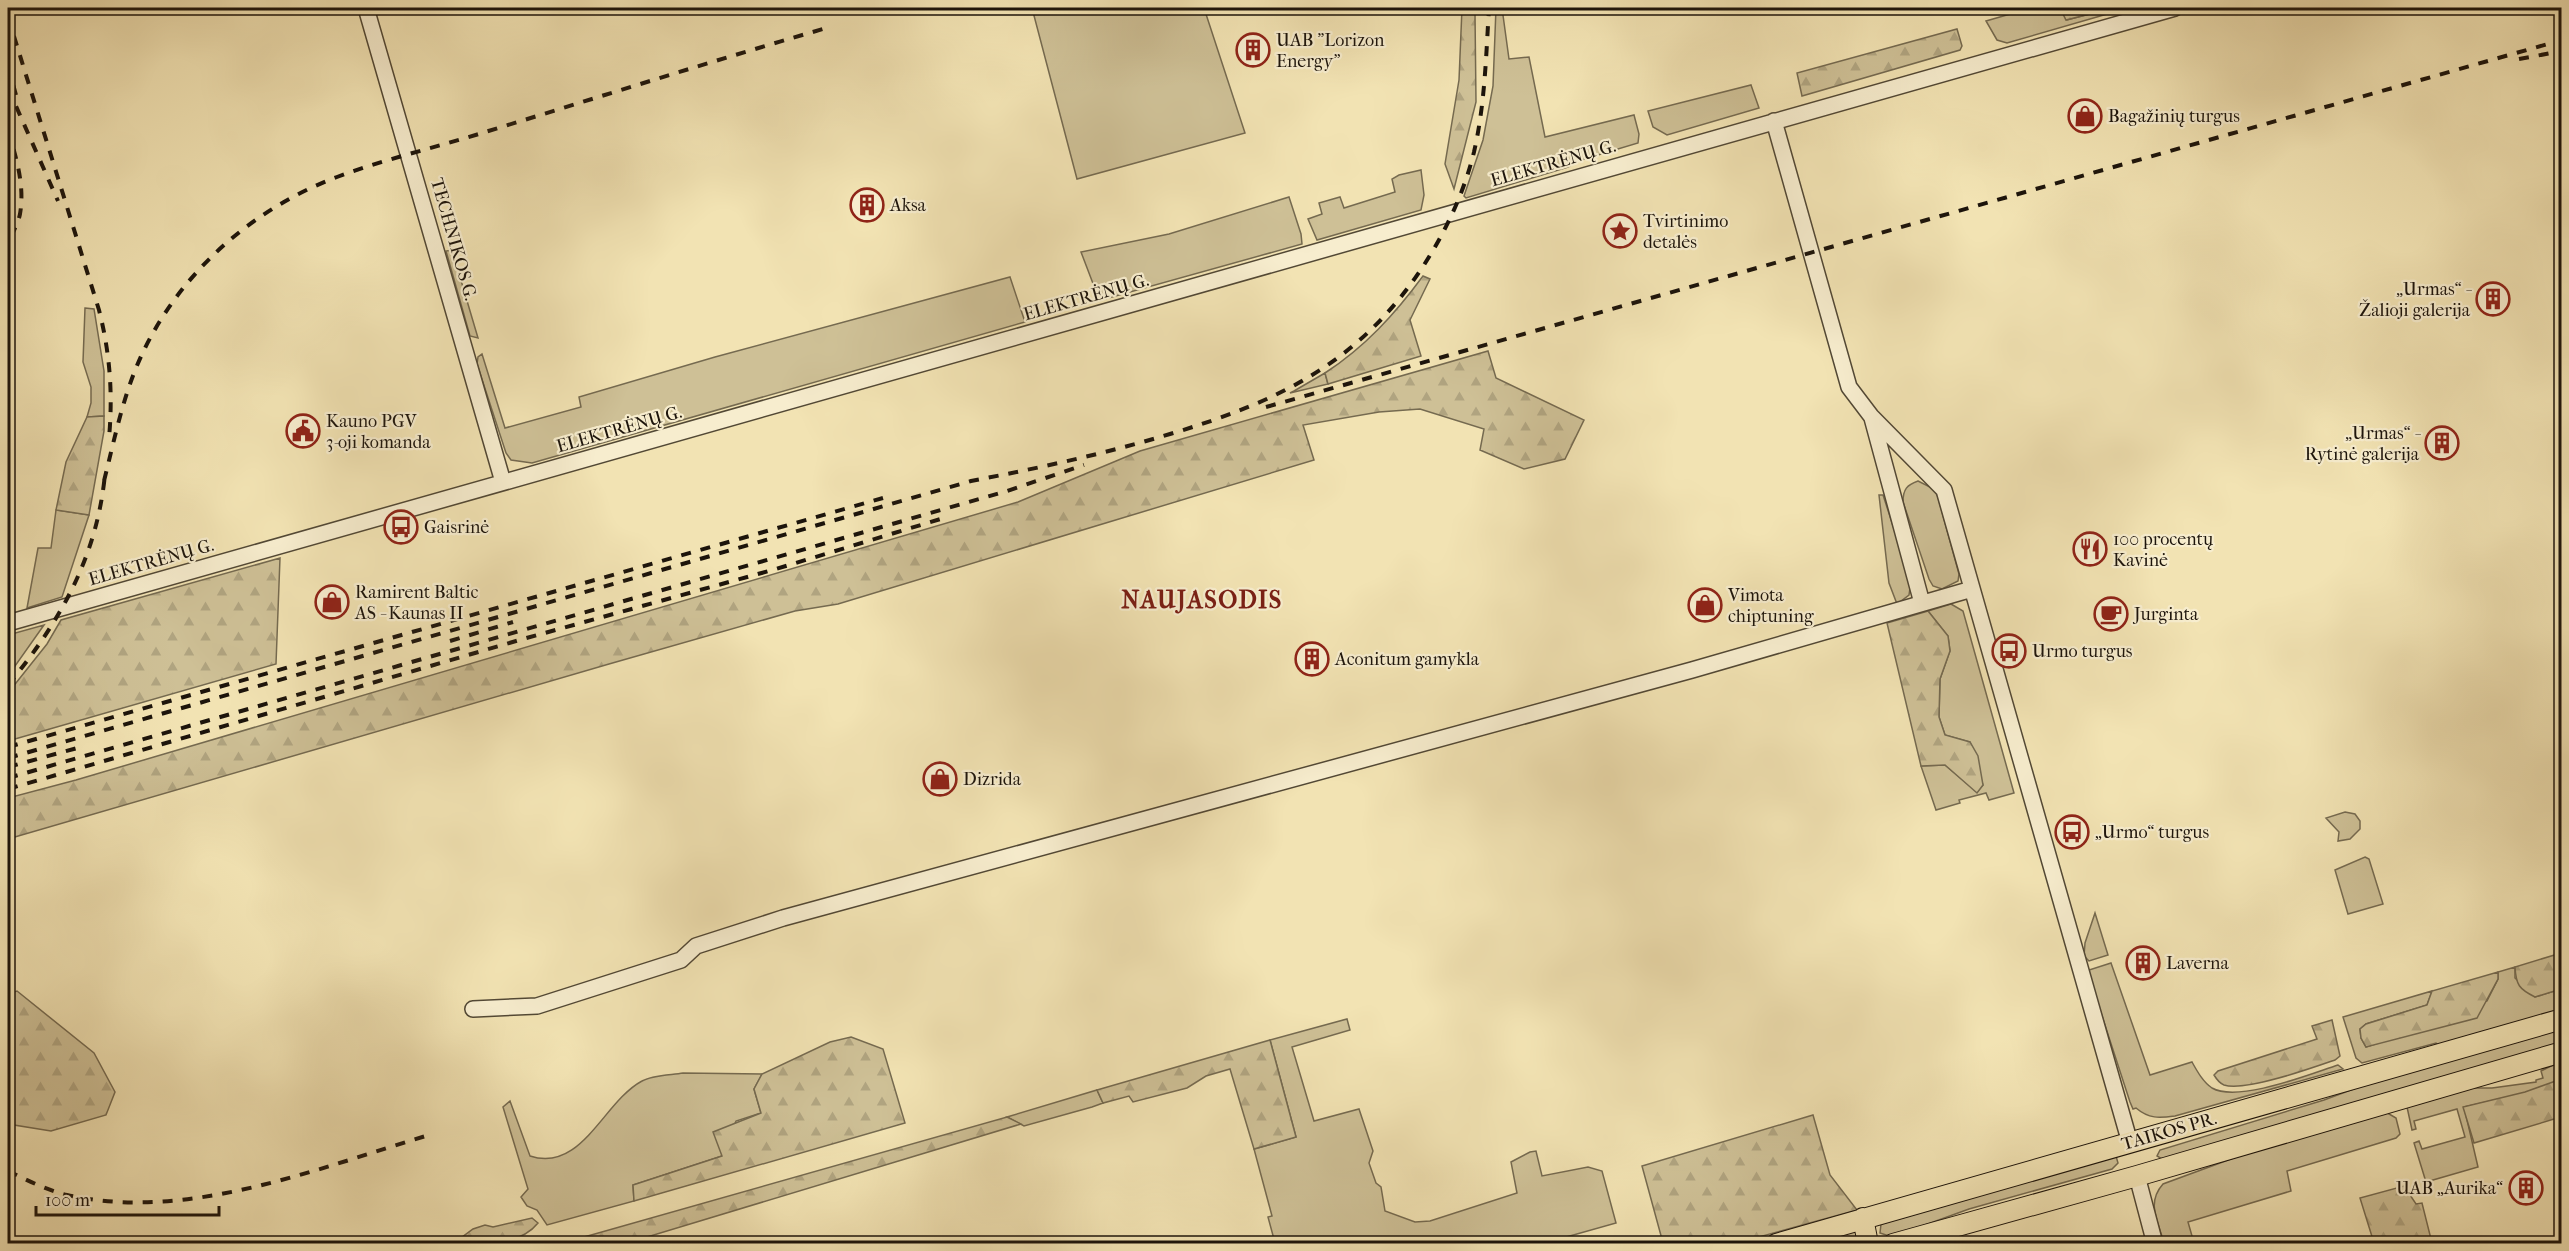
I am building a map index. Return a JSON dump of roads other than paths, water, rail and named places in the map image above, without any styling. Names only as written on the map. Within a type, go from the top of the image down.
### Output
[{"type":"main road","name":"TAIKOS PR.","points":[[1776,1244],[2562,1019]]},
{"type":"main road","name":"TAIKOS PR.","points":[[1893,1244],[2137,1176],[2562,1052]]},
{"type":"main road","points":[[2130,1143],[2137,1176]]},
{"type":"main road","points":[[1863,1218],[1868,1244]]},
{"type":"street","name":"TECHNIKOS G.","points":[[366,8],[502,482]]},
{"type":"street","name":"ELEKTRĖNŲ G.","points":[[8,623],[2175,8]]},
{"type":"street","points":[[1774,121],[1849,387],[1871,416],[1944,490],[2130,1143]]},
{"type":"street","points":[[1871,416],[1922,603]]},
{"type":"street","points":[[473,1009],[537,1006],[681,960],[696,946],[783,918],[1670,676],[1972,589]]},
{"type":"street","points":[[2137,1176],[2155,1244]]},
{"type":"railway","points":[[8,758],[971,481],[1071,460],[1145,441],[1209,422],[1280,393],[1312,375],[1371,330],[1422,268],[1438,241],[1459,197],[1470,167],[1478,134],[1483,98],[1489,8]]},
{"type":"railway","points":[[8,17],[99,310],[110,374],[109,438]]},
{"type":"railway","points":[[104,481],[131,382],[144,350],[160,321],[200,268],[250,224],[277,206],[306,190],[373,165],[823,29]]},
{"type":"railway","points":[[1266,407],[2562,40]]},
{"type":"railway","points":[[2519,59],[2562,51]]},
{"type":"railway","points":[[8,66],[16,95]]},
{"type":"railway","points":[[8,88],[58,201]]},
{"type":"railway","points":[[8,130],[19,171],[21,192],[20,214],[8,245]]},
{"type":"railway","points":[[8,778],[1007,491],[1084,465]]},
{"type":"railway","points":[[8,685],[44,637],[85,561],[101,504],[105,474]]},
{"type":"railway","points":[[8,747],[883,498]]},
{"type":"railway","points":[[8,789],[523,639],[776,569],[947,517]]},
{"type":"railway","points":[[450,641],[513,622]]},
{"type":"railway","points":[[8,767],[81,747]]},
{"type":"railway","points":[[8,1171],[44,1188],[67,1195],[112,1202],[158,1202],[204,1197],[250,1188],[429,1135]]},
{"type":"place","name":"UAB \"Lorizon Energy\"","points":[[1253,50]]},
{"type":"place","name":"Bagažinių turgus","points":[[2085,116]]},
{"type":"place","name":"Aksa","points":[[867,205]]},
{"type":"place","name":"Tvirtinimo detalės","points":[[1620,231]]},
{"type":"place","name":"„Urmas“ - Žalioji galerija","points":[[2493,299]]},
{"type":"place","name":"Kauno PGV 3-oji komanda","points":[[303,431]]},
{"type":"place","name":"„Urmas“ - Rytinė galerija","points":[[2442,443]]},
{"type":"place","name":"Gaisrinė","points":[[401,527]]},
{"type":"place","name":"100 procentų Kavinė","points":[[2090,549]]},
{"type":"place","name":"Ramirent Baltic AS - Kaunas II","points":[[332,602]]},
{"type":"place","name":"Vimota chiptuning","points":[[1705,605]]},
{"type":"place","name":"Jurginta","points":[[2111,614]]},
{"type":"place","name":"Urmo turgus","points":[[2009,651]]},
{"type":"place","name":"Aconitum gamykla","points":[[1312,659]]},
{"type":"place","name":"Dizrida","points":[[940,779]]},
{"type":"place","name":"„Urmo“ turgus","points":[[2072,832]]},
{"type":"place","name":"Laverna","points":[[2143,963]]},
{"type":"place","name":"UAB „Aurika“","points":[[2526,1188]]},
{"type":"district","name":"NAUJASODIS","points":[[1202,600]]}]
